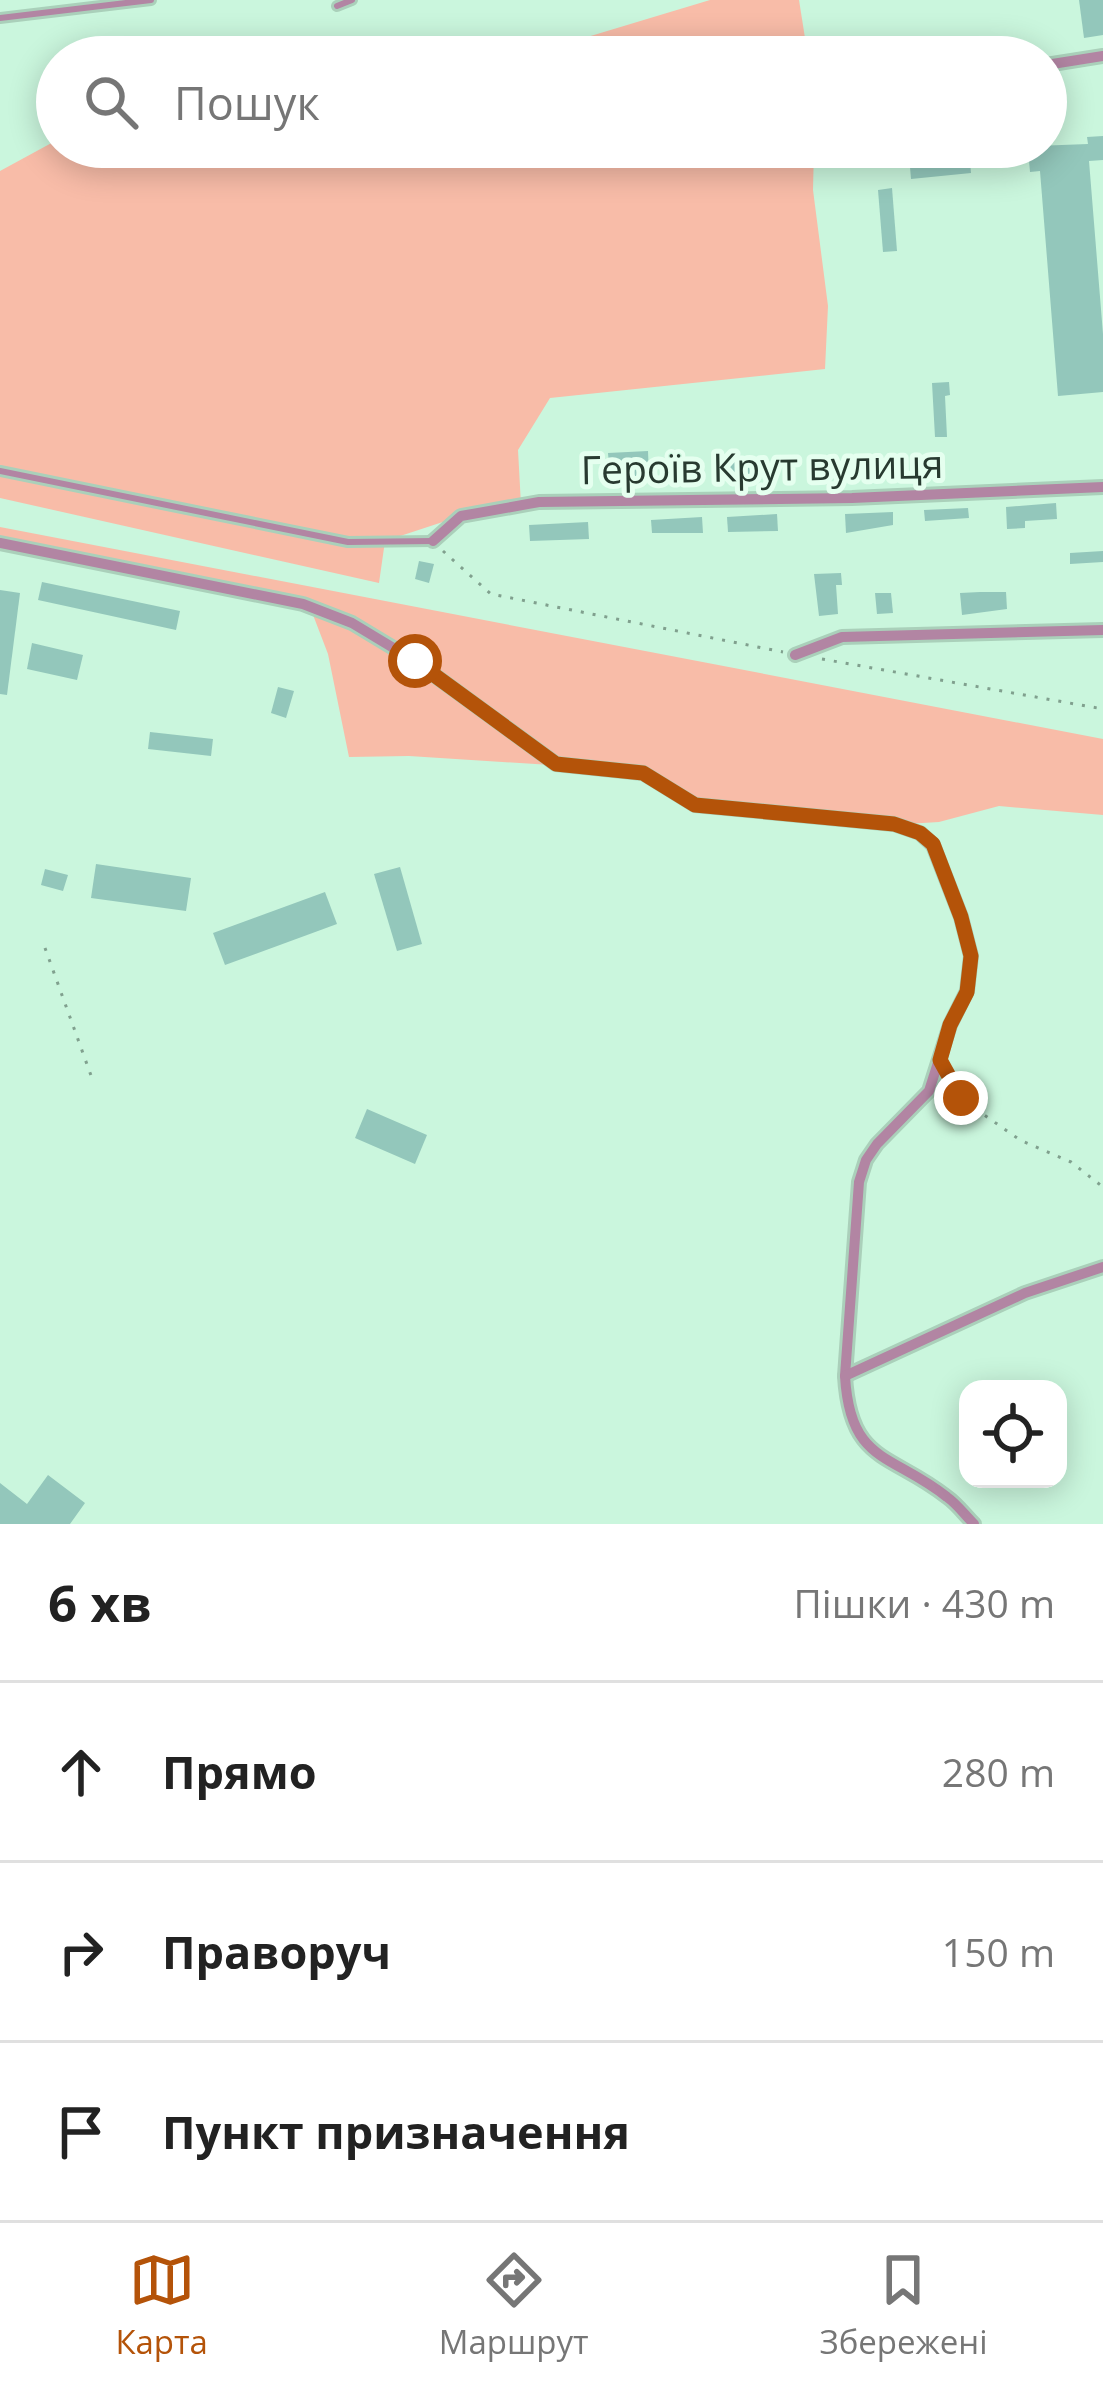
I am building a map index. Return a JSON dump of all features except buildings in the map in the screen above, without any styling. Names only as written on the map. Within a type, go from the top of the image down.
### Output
[{"type":"street","points":[[1067,62],[1103,56]]},
{"type":"street","name":"Героїв Крут вулиця","points":[[433,541],[461,516],[539,502],[852,498],[1103,487]]},
{"type":"street","points":[[0,543],[303,604],[352,623],[415,661],[556,764],[643,773],[695,805],[894,824],[920,833],[933,844],[971,956],[967,992],[950,1025],[928,1091],[877,1144],[859,1182],[846,1402],[857,1432],[877,1456],[947,1496],[974,1524]]},
{"type":"street","points":[[795,655],[842,638],[1103,629]]},
{"type":"street","points":[[845,1376],[1025,1292],[1103,1267]]},
{"type":"lane","points":[[0,18],[151,0]]},
{"type":"lane","points":[[337,6],[352,0]]},
{"type":"lane","points":[[0,470],[348,542],[433,541]]},
{"type":"path","points":[[433,541],[491,594],[795,655],[1103,709]]},
{"type":"path","points":[[45,948],[93,1081]]},
{"type":"path","points":[[940,1060],[961,1098],[1020,1140],[1071,1162],[1103,1187]]},
{"type":"shaded area","points":[[710,0],[799,0],[805,36],[591,36]]},
{"type":"shaded area","points":[[36,151],[36,168],[814,168],[828,306],[825,369],[550,398],[518,450],[521,505],[461,516],[385,541],[379,583],[0,498],[0,171]]},
{"type":"shaded area","points":[[0,527],[1103,739],[1103,815],[999,806],[939,822],[906,824],[695,805],[645,771],[409,756],[349,757],[328,654],[310,607],[0,543]]},
{"type":"route","points":[[415,661],[556,764],[643,773],[695,805],[894,824],[920,833],[933,844],[971,956],[967,992],[950,1025],[940,1060],[961,1098]]}]
